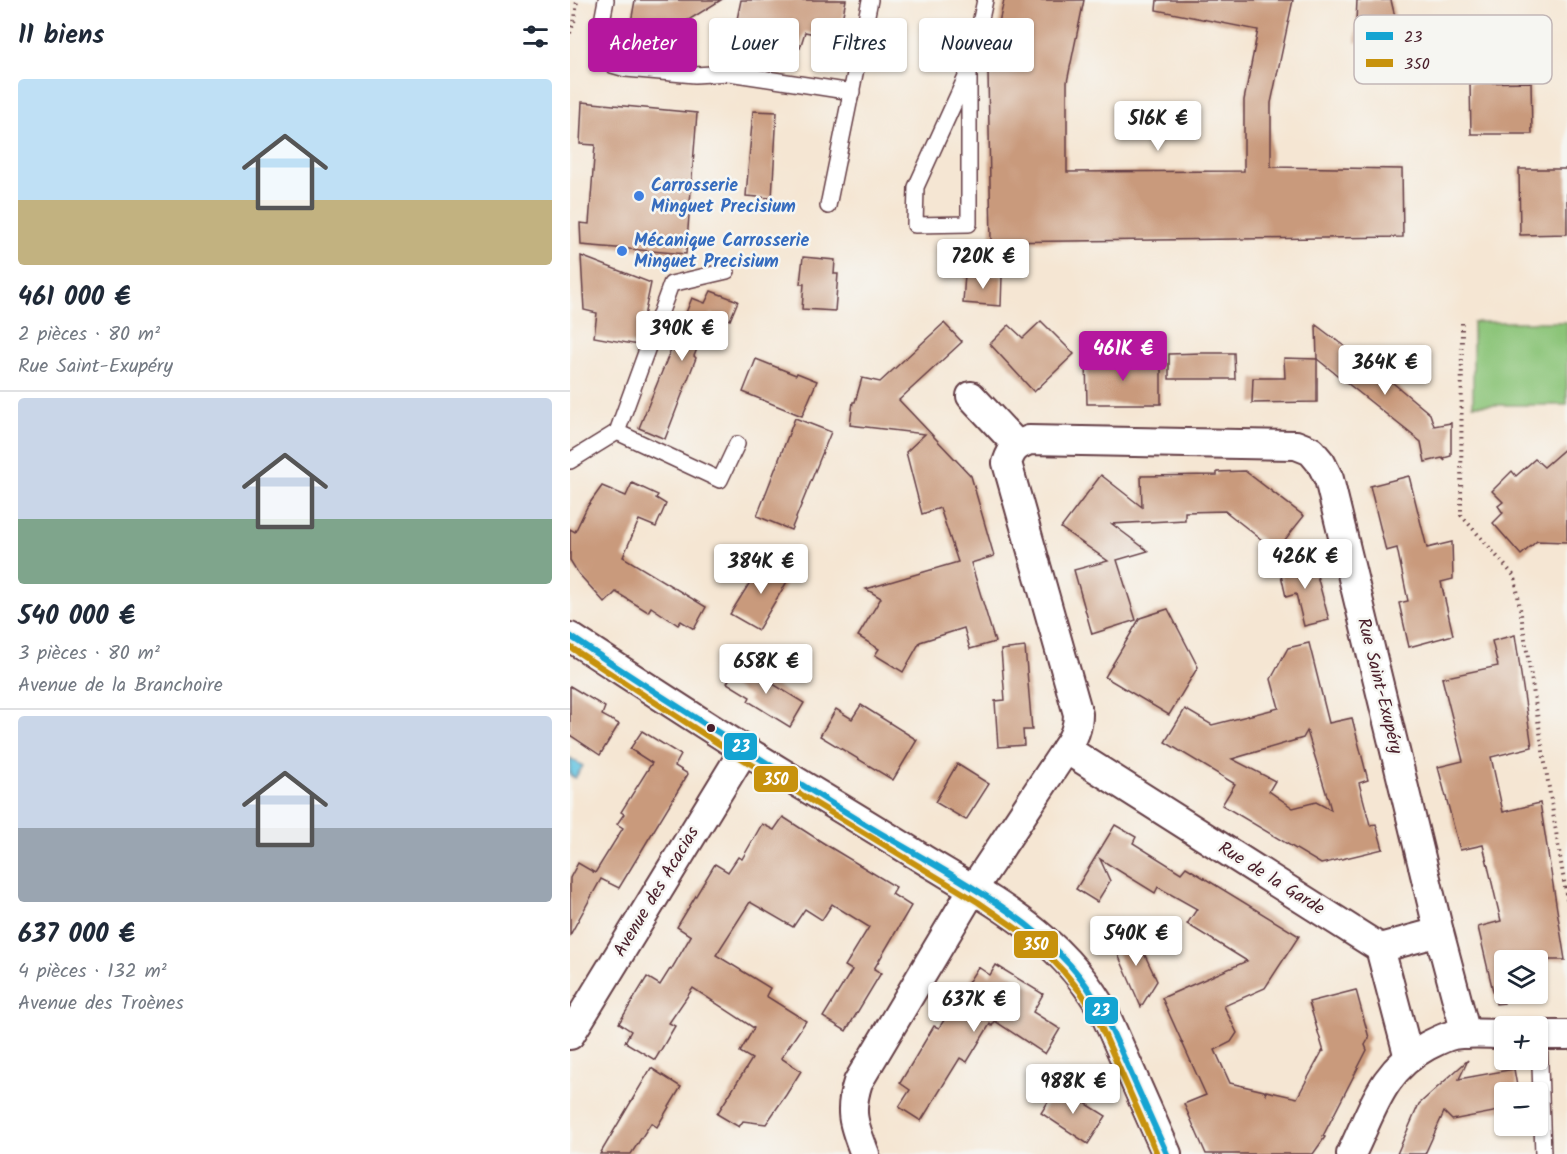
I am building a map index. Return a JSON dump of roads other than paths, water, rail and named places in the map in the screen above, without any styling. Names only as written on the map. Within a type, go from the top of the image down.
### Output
[{"type":"street","points":[[865,1154],[856,1131],[852,1111],[858,1082],[973,889],[1076,734],[1078,723],[1078,714],[1007,463],[1010,453],[1017,445],[971,396]]},
{"type":"street","name":"Rue Saint-Exupéry","points":[[1017,445],[1029,440],[1296,445],[1311,451],[1321,463],[1329,479],[1466,1034]]},
{"type":"street","points":[[570,637],[744,750],[973,889],[1020,919],[1043,937],[1062,955],[1094,995],[1106,1016],[1167,1154]]},
{"type":"street","name":"Rue de la Garde","points":[[1066,748],[1380,948]]},
{"type":"street","name":"Avenue des Acacias","points":[[570,1035],[744,750]]},
{"type":"street","points":[[1410,1058],[1380,948],[1439,932]]},
{"type":"street","points":[[1351,1154],[1378,1094],[1390,1075],[1410,1058],[1451,1035],[1494,1034]]},
{"type":"lane","points":[[606,0],[601,45],[612,65],[626,69],[695,75],[729,73],[852,92]]},
{"type":"lane","points":[[828,206],[870,0]]},
{"type":"lane","points":[[981,18],[985,0]]},
{"type":"lane","points":[[969,72],[969,224],[915,225],[916,187],[969,72]]},
{"type":"lane","points":[[570,461],[617,432],[671,284],[727,271]]},
{"type":"lane","points":[[617,432],[720,480],[737,444]]},
{"type":"lane","points":[[1531,1154],[1540,1136]]},
{"type":"lane","points":[[1542,1136],[1543,1154]]},
{"type":"water","points":[[570,758],[583,766],[575,778],[570,775]]},
{"type":"place","name":"Carrosserie Minguet Precisium","points":[[639,196]]},
{"type":"place","name":"Mécanique Carrosserie Minguet Precisium","points":[[622,251]]}]
